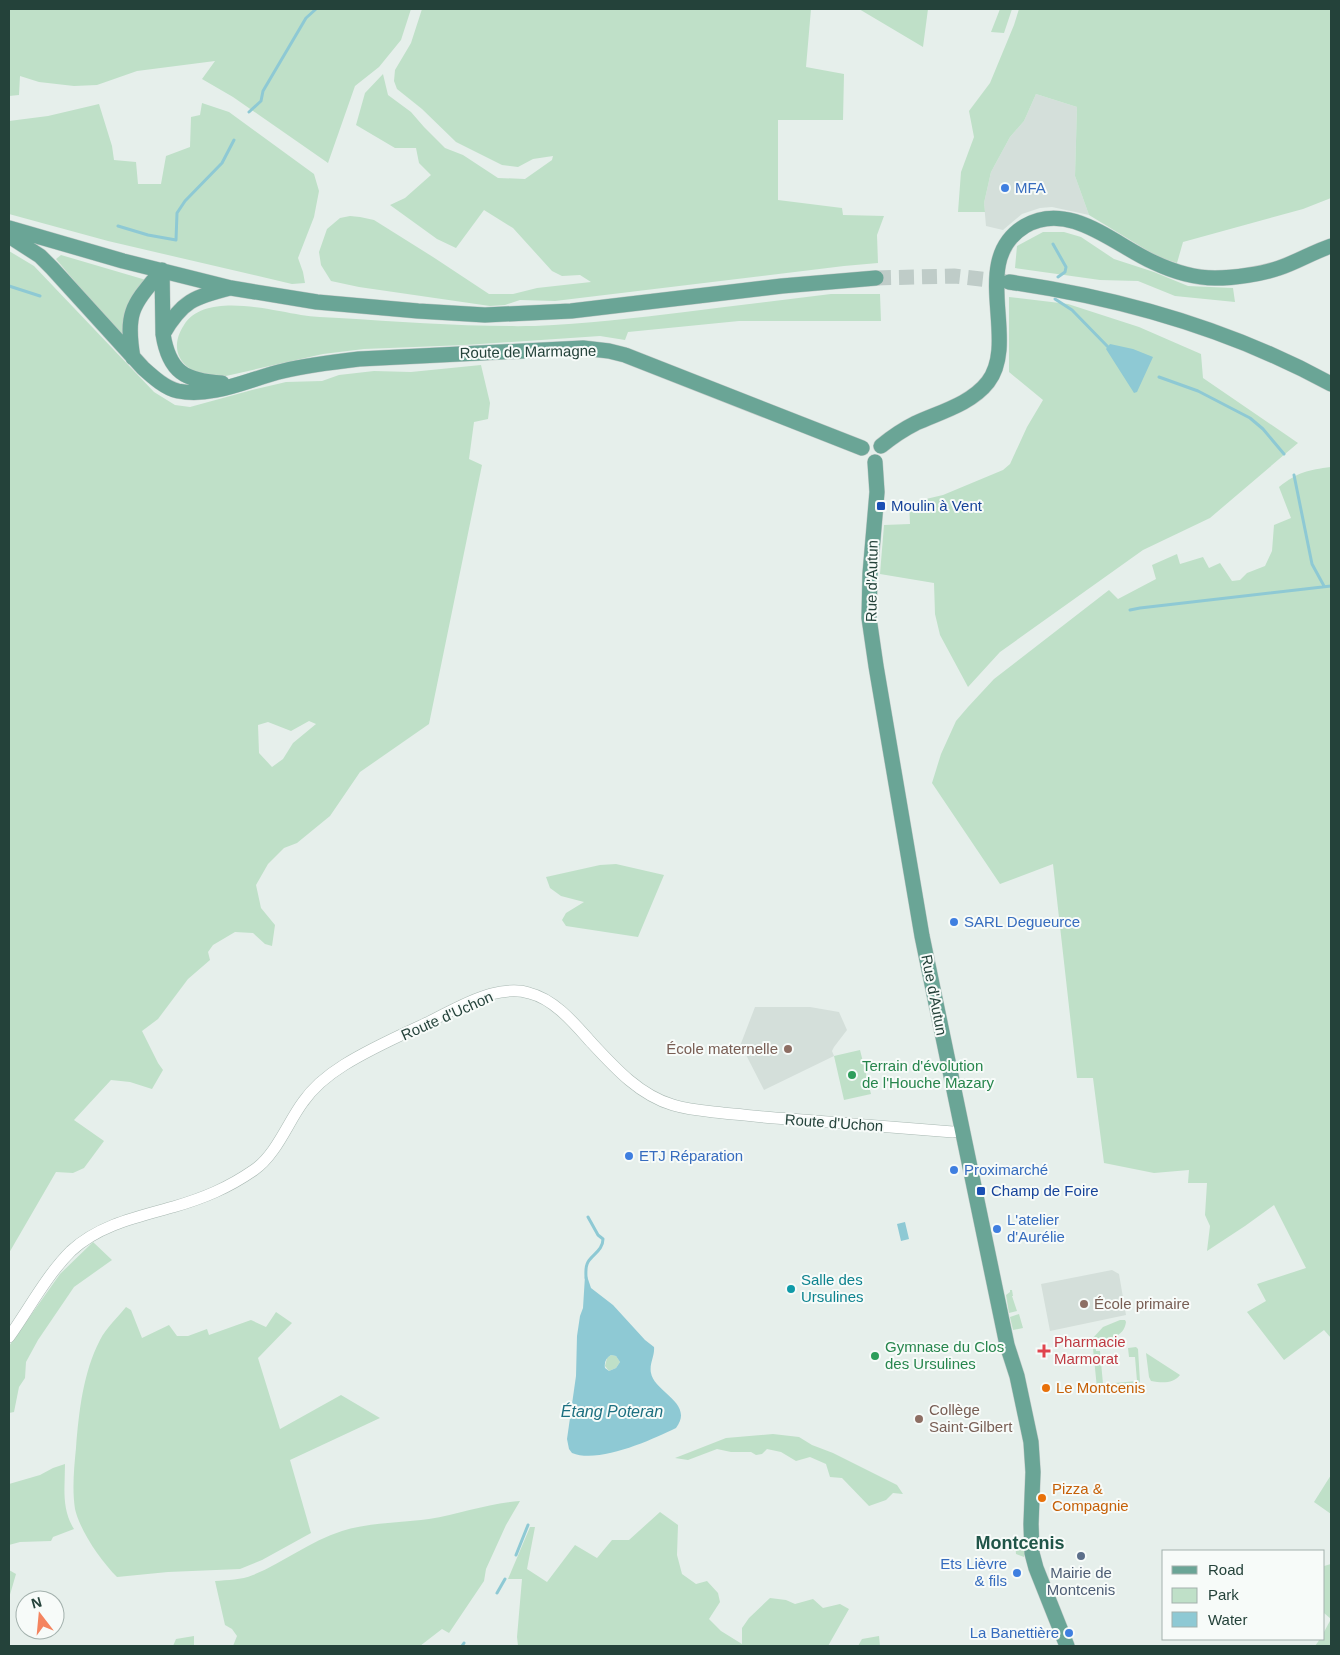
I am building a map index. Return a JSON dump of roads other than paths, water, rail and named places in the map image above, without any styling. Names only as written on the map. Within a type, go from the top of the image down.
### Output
[{"type":"main road","points":[[881,446],[914,424],[961,403],[988,382],[996,365],[998,350],[996,289],[1002,252],[1013,236],[1025,226],[1047,218],[1074,220],[1100,232],[1153,262],[1186,274],[1216,278],[1246,275],[1278,268],[1331,246]]},
{"type":"main road","points":[[9,228],[123,261],[231,288],[317,302],[485,315],[571,311],[782,286],[876,278]]},
{"type":"main road","name":"Route de Marmagne","points":[[9,236],[40,256],[133,358],[158,381],[176,391],[199,394],[282,371],[323,363],[359,359],[583,348],[609,351],[652,366],[862,448]]},
{"type":"main road","points":[[133,358],[130,330],[133,309],[141,295],[162,270]]},
{"type":"main road","name":"Route de Marmagne","points":[[162,270],[163,334],[168,357],[176,368],[199,382],[238,384]]},
{"type":"main road","points":[[1009,282],[1089,296],[1145,310],[1202,328],[1253,346],[1306,370],[1331,384]]},
{"type":"main road","points":[[163,334],[172,318],[184,306],[197,298],[231,288]]},
{"type":"main road","points":[[872,441],[881,446],[883,455],[881,458],[875,462],[869,462],[864,458],[862,448],[866,443],[872,441]]},
{"type":"main road","name":"Rue d'Autun","points":[[875,462],[877,492],[870,574],[869,618],[922,936],[1009,1354],[1017,1376],[1031,1442],[1033,1472],[1032,1553],[1039,1576],[1067,1646]]},
{"type":"street","name":"Route d'Uchon","points":[[9,1338],[53,1272],[73,1250],[92,1236],[112,1225],[206,1196],[232,1185],[260,1166],[285,1132],[302,1102],[320,1082],[345,1064],[405,1033],[490,994],[519,991],[533,993],[543,998],[580,1030],[615,1068],[632,1082],[658,1100],[673,1105],[697,1111],[764,1118],[953,1132],[962,1130]]},
{"type":"water","points":[[1110,344],[1133,349],[1153,357],[1137,392],[1134,393],[1106,349]]},
{"type":"water","points":[[905,1222],[909,1239],[901,1241],[897,1224]]},
{"type":"water","name":"Étang Poteran","points":[[585,1276],[587,1276],[591,1288],[613,1305],[645,1340],[654,1347],[651,1373],[654,1380],[672,1398],[681,1412],[681,1419],[676,1428],[653,1439],[610,1453],[583,1456],[572,1453],[567,1439],[576,1376],[577,1336],[583,1308]],"holes":[[[611,1355],[616,1356],[620,1362],[616,1368],[609,1371],[605,1368],[606,1360]]]},
{"type":"waterway","points":[[249,112],[261,101],[263,91],[306,18],[316,9]]},
{"type":"waterway","points":[[118,226],[148,235],[176,240],[177,213],[185,201],[222,163],[234,140]]},
{"type":"waterway","points":[[1053,244],[1066,267],[1065,272],[1058,277]]},
{"type":"waterway","points":[[9,286],[40,296]]},
{"type":"waterway","points":[[1055,299],[1072,310],[1110,349]]},
{"type":"waterway","points":[[1159,377],[1198,391],[1250,418],[1263,429],[1284,454]]},
{"type":"waterway","points":[[1294,475],[1312,564],[1324,586]]},
{"type":"waterway","points":[[1130,610],[1331,586]]},
{"type":"waterway","points":[[586,1278],[587,1264],[603,1243],[603,1239],[598,1235],[588,1217]]},
{"type":"waterway","points":[[516,1555],[528,1525]]},
{"type":"waterway","points":[[497,1593],[505,1579]]},
{"type":"tunnel","points":[[876,278],[954,276],[1008,282]]},
{"type":"place","name":"MFA","points":[[1005,188]]},
{"type":"place","name":"Moulin à Vent","points":[[881,506]]},
{"type":"place","name":"SARL Degueurce","points":[[954,922]]},
{"type":"place","name":"École maternelle","points":[[788,1049]]},
{"type":"place","name":"Terrain d'évolution de l'Houche Mazary","points":[[852,1075]]},
{"type":"place","name":"ETJ Réparation","points":[[629,1156]]},
{"type":"place","name":"Proximarché","points":[[954,1170]]},
{"type":"place","name":"Champ de Foire","points":[[981,1191]]},
{"type":"place","name":"L'atelier d'Aurélie","points":[[997,1229]]},
{"type":"place","name":"Salle des Ursulines","points":[[791,1289]]},
{"type":"place","name":"École primaire","points":[[1084,1304]]},
{"type":"place","name":"Pharmacie Marmorat","points":[[1044,1351]]},
{"type":"place","name":"Gymnase du Clos des Ursulines","points":[[875,1356]]},
{"type":"place","name":"Le Montcenis","points":[[1046,1388]]},
{"type":"place","name":"Collège Saint-Gilbert","points":[[919,1419]]},
{"type":"place","name":"Pizza & Compagnie","points":[[1042,1498]]},
{"type":"place","name":"Mairie de Montcenis","points":[[1081,1556]]},
{"type":"place","name":"Ets Lièvre & fils","points":[[1017,1573]]},
{"type":"place","name":"La Banettière","points":[[1069,1633]]},
{"type":"district","name":"Montcenis","points":[[1020,1543]]}]
